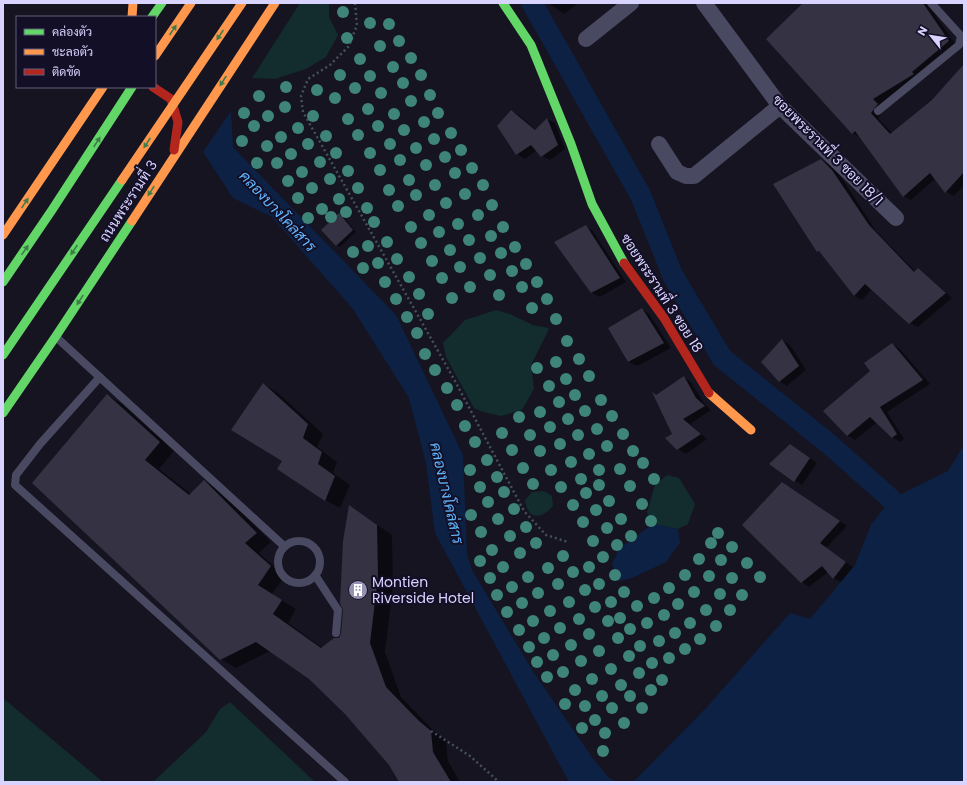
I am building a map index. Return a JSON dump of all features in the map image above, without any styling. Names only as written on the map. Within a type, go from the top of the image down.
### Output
[{"type":"main road","points":[[132,16],[133,3]]},
{"type":"main road","points":[[153,16],[162,3]]},
{"type":"main road","points":[[156,55],[191,3]]},
{"type":"main road","points":[[230,3],[237,26]]},
{"type":"main road","name":"ถนนพระรามที่ 3","points":[[3,355],[242,3]]},
{"type":"main road","name":"ถนนพระรามที่ 3","points":[[3,413],[56,336],[172,158],[243,45],[275,3]]},
{"type":"main road","name":"ซอยพระรามที่ 3 ซอย 18","points":[[503,3],[531,45],[571,144],[592,204],[620,257],[664,318],[707,391],[751,430]]},
{"type":"main road","points":[[3,235],[103,88]]},
{"type":"main road","points":[[90,107],[109,88]]},
{"type":"main road","points":[[3,282],[131,88]]},
{"type":"main road","points":[[154,88],[171,99],[178,122],[172,158]]},
{"type":"street","points":[[586,39],[632,3]]},
{"type":"street","name":"ซอยพระรามที่ 3 ซอย 18/1","points":[[704,3],[780,106],[896,218]]},
{"type":"street","points":[[659,144],[677,172],[686,176],[694,176],[780,106]]},
{"type":"lane","points":[[878,111],[959,45],[961,36],[931,3]]},
{"type":"lane","points":[[56,336],[284,546]]},
{"type":"lane","points":[[100,377],[40,444],[16,475],[16,485],[344,782]]},
{"type":"lane","points":[[296,540],[310,543],[317,550],[320,560],[319,569],[315,575],[308,581],[295,584],[286,580],[280,573],[277,566],[278,555],[284,546],[296,540]]},
{"type":"lane","points":[[315,575],[338,610],[336,633]]},
{"type":"path","points":[[355,3],[357,25],[349,46],[330,65],[308,79],[301,96],[302,112],[455,381],[524,512],[546,534],[568,542]]},
{"type":"path","points":[[431,731],[470,756],[499,782]]},
{"type":"green space","points":[[300,3],[329,3],[329,17],[338,35],[326,57],[306,69],[275,79],[252,78]]},
{"type":"green space","points":[[496,310],[510,314],[533,325],[549,328],[531,365],[534,389],[522,410],[501,416],[483,412],[474,408],[446,357],[443,343],[465,320]]},
{"type":"green space","points":[[667,475],[679,478],[695,504],[688,524],[678,529],[653,524],[647,512],[655,485]]},
{"type":"green space","points":[[544,491],[552,496],[553,506],[544,514],[536,516],[529,511],[525,500],[532,492]]},
{"type":"green space","points":[[3,698],[103,782],[3,782]]},
{"type":"green space","points":[[230,702],[315,782],[153,782],[206,732],[220,709]]},
{"type":"water","name":"คลองบางโคล่สาร","points":[[231,111],[233,147],[396,315],[463,455],[467,554],[472,570],[534,673],[594,760],[608,777],[616,782],[569,782],[435,533],[426,463],[409,398],[353,309],[272,217],[233,198],[203,152]]},
{"type":"water","points":[[964,445],[964,782],[633,782],[704,710],[790,613],[810,619],[855,565],[871,525],[891,499],[948,471]]},
{"type":"water","points":[[653,524],[678,529],[680,543],[666,562],[632,578],[619,581],[612,564],[619,549]]},
{"type":"pier","points":[[788,611],[790,613],[704,710],[633,782],[631,782],[702,708]]},
{"type":"building","points":[[803,3],[923,3],[949,41],[912,72],[914,74],[873,99],[878,104],[871,113],[890,134],[932,100],[964,64],[964,172],[945,193],[930,173],[903,197],[855,131],[852,134],[766,39]]},
{"type":"building","points":[[511,110],[535,130],[547,118],[558,145],[541,157],[531,145],[516,155],[497,126]]},
{"type":"building","points":[[821,159],[832,170],[869,225],[914,272],[918,268],[946,293],[909,324],[865,284],[854,296],[819,251],[817,252],[773,184]]},
{"type":"building","points":[[339,213],[353,230],[336,246],[321,230]]},
{"type":"building","points":[[586,225],[620,278],[591,293],[554,242]]},
{"type":"building","points":[[642,308],[664,343],[628,362],[608,328]]},
{"type":"building","points":[[782,339],[799,366],[779,382],[761,362]]},
{"type":"building","points":[[892,343],[923,380],[880,407],[897,434],[892,438],[870,417],[847,436],[823,411],[870,371],[864,363]]},
{"type":"building","points":[[684,376],[696,398],[705,406],[683,419],[701,434],[677,450],[665,438],[672,434],[652,392],[656,395]]},
{"type":"building","points":[[263,383],[308,424],[303,438],[322,452],[318,464],[335,476],[325,501],[277,469],[282,461],[231,430]]},
{"type":"building","points":[[107,394],[160,442],[145,460],[189,495],[204,480],[257,533],[245,543],[271,566],[258,585],[282,600],[273,614],[321,648],[334,638],[339,638],[341,633],[343,610],[340,603],[343,541],[349,505],[377,525],[378,577],[370,643],[386,687],[418,720],[431,731],[433,752],[451,782],[399,782],[389,765],[345,714],[309,679],[256,642],[220,660],[32,483]]},
{"type":"building","points":[[790,444],[810,458],[794,482],[769,464]]},
{"type":"building","points":[[782,482],[840,521],[820,543],[846,562],[833,579],[822,566],[801,583],[742,525]]},
{"type":"waterway","points":[[532,3],[641,196],[673,276],[722,358],[829,444],[891,499]]},
{"type":"traffic: fast","points":[[153,16],[162,3]]},
{"type":"traffic: fast","points":[[503,3],[531,45],[571,144],[592,204],[624,263]]},
{"type":"traffic: fast","points":[[3,282],[131,88]]},
{"type":"traffic: fast","points":[[3,355],[122,180]]},
{"type":"traffic: fast","points":[[3,413],[132,221]]},
{"type":"traffic: slow","points":[[132,16],[133,3]]},
{"type":"traffic: slow","points":[[156,55],[191,3]]},
{"type":"traffic: slow","points":[[122,180],[242,3]]},
{"type":"traffic: slow","points":[[132,221],[275,3]]},
{"type":"traffic: slow","points":[[3,235],[102,88]]},
{"type":"traffic: slow","points":[[709,393],[751,430]]},
{"type":"traffic: jam","points":[[154,88],[171,99],[178,122],[174,150]]},
{"type":"traffic: jam","points":[[624,263],[664,318],[709,393]]},
{"type":"place","name":"Montien Riverside Hotel","points":[[358,590]]}]
